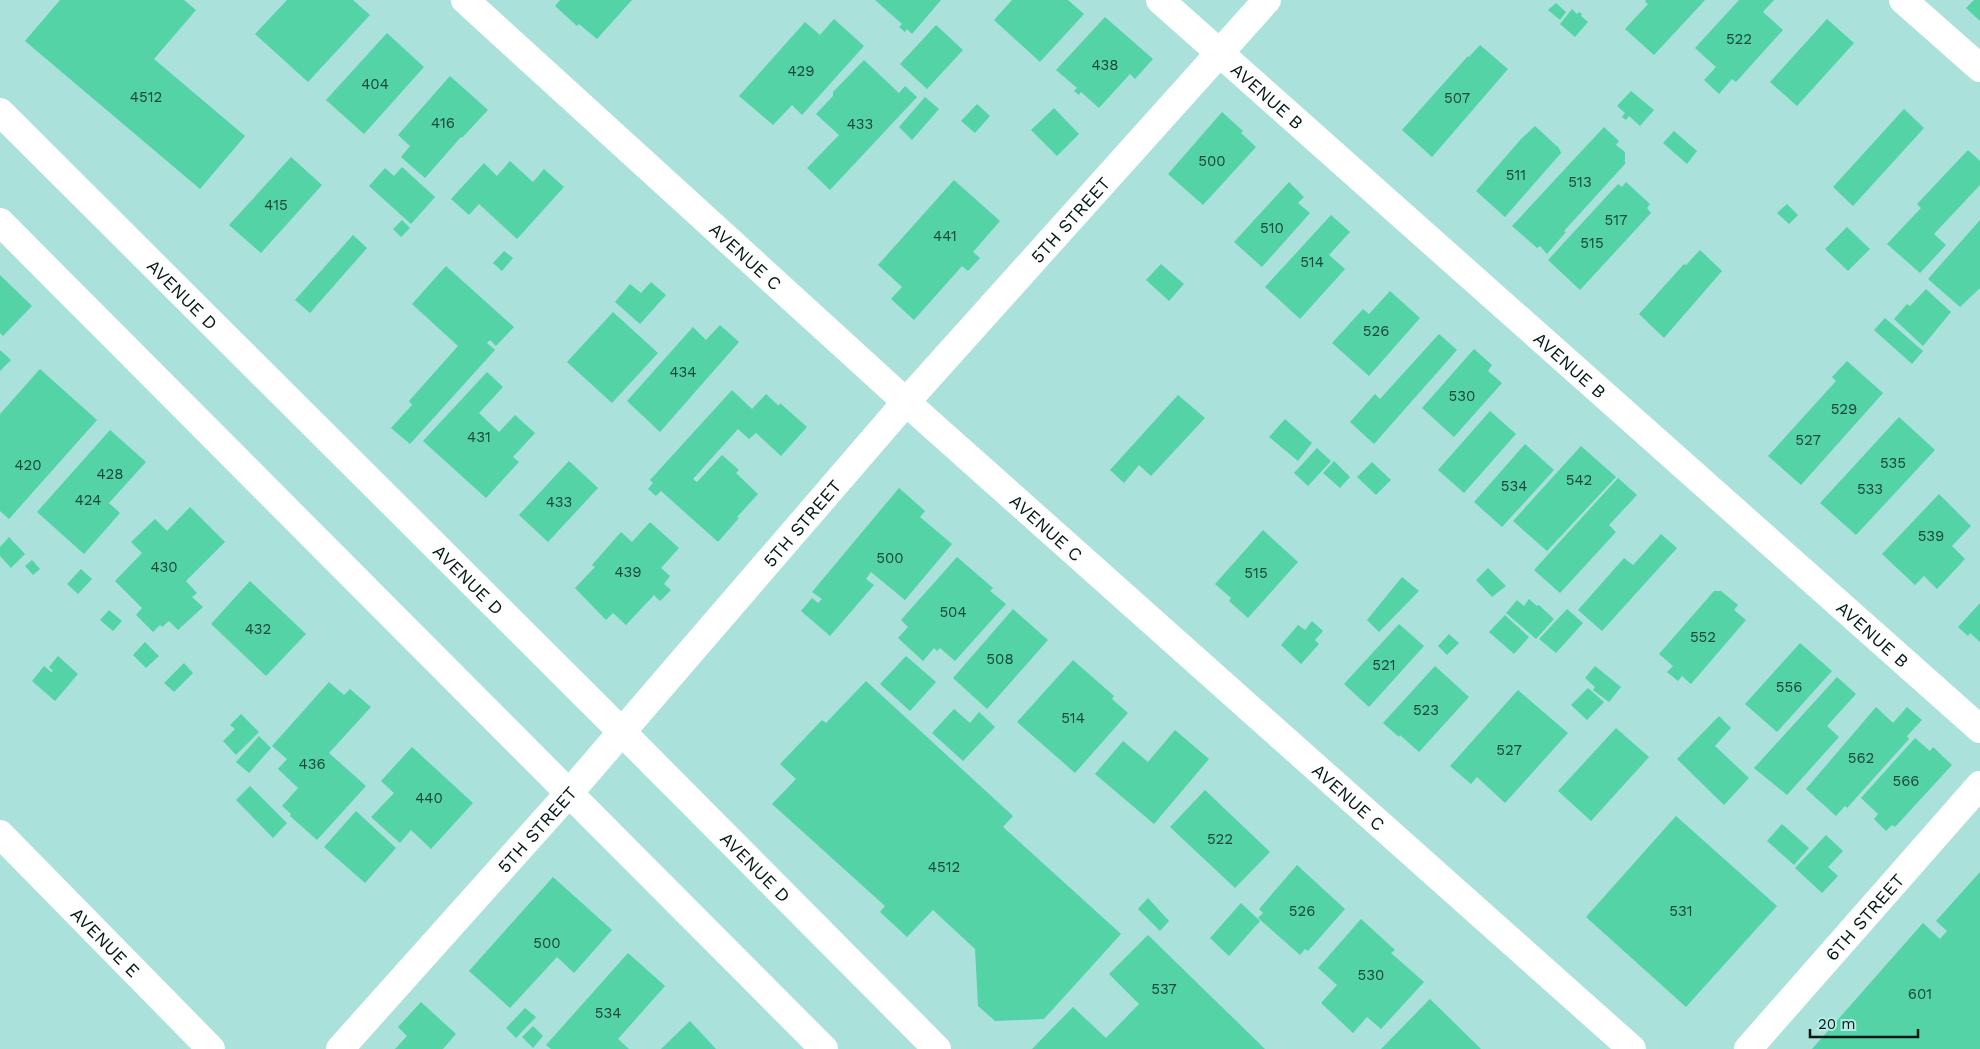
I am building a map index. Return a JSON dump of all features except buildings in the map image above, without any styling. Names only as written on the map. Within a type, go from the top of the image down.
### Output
[{"type":"street","name":"AVENUE C","points":[[466,0],[906,402],[1632,1049]]},
{"type":"street","name":"AVENUE B","points":[[1160,0],[1980,729]]},
{"type":"street","name":"5TH STREET","points":[[340,1049],[570,792],[906,402],[1267,0]]},
{"type":"street","points":[[1903,0],[1980,68]]},
{"type":"street","name":"AVENUE D","points":[[0,112],[937,1049]]},
{"type":"street","points":[[0,222],[824,1049]]},
{"type":"street","name":"6TH STREET","points":[[1748,1049],[1980,785]]},
{"type":"street","name":"AVENUE E","points":[[0,834],[211,1049]]}]
